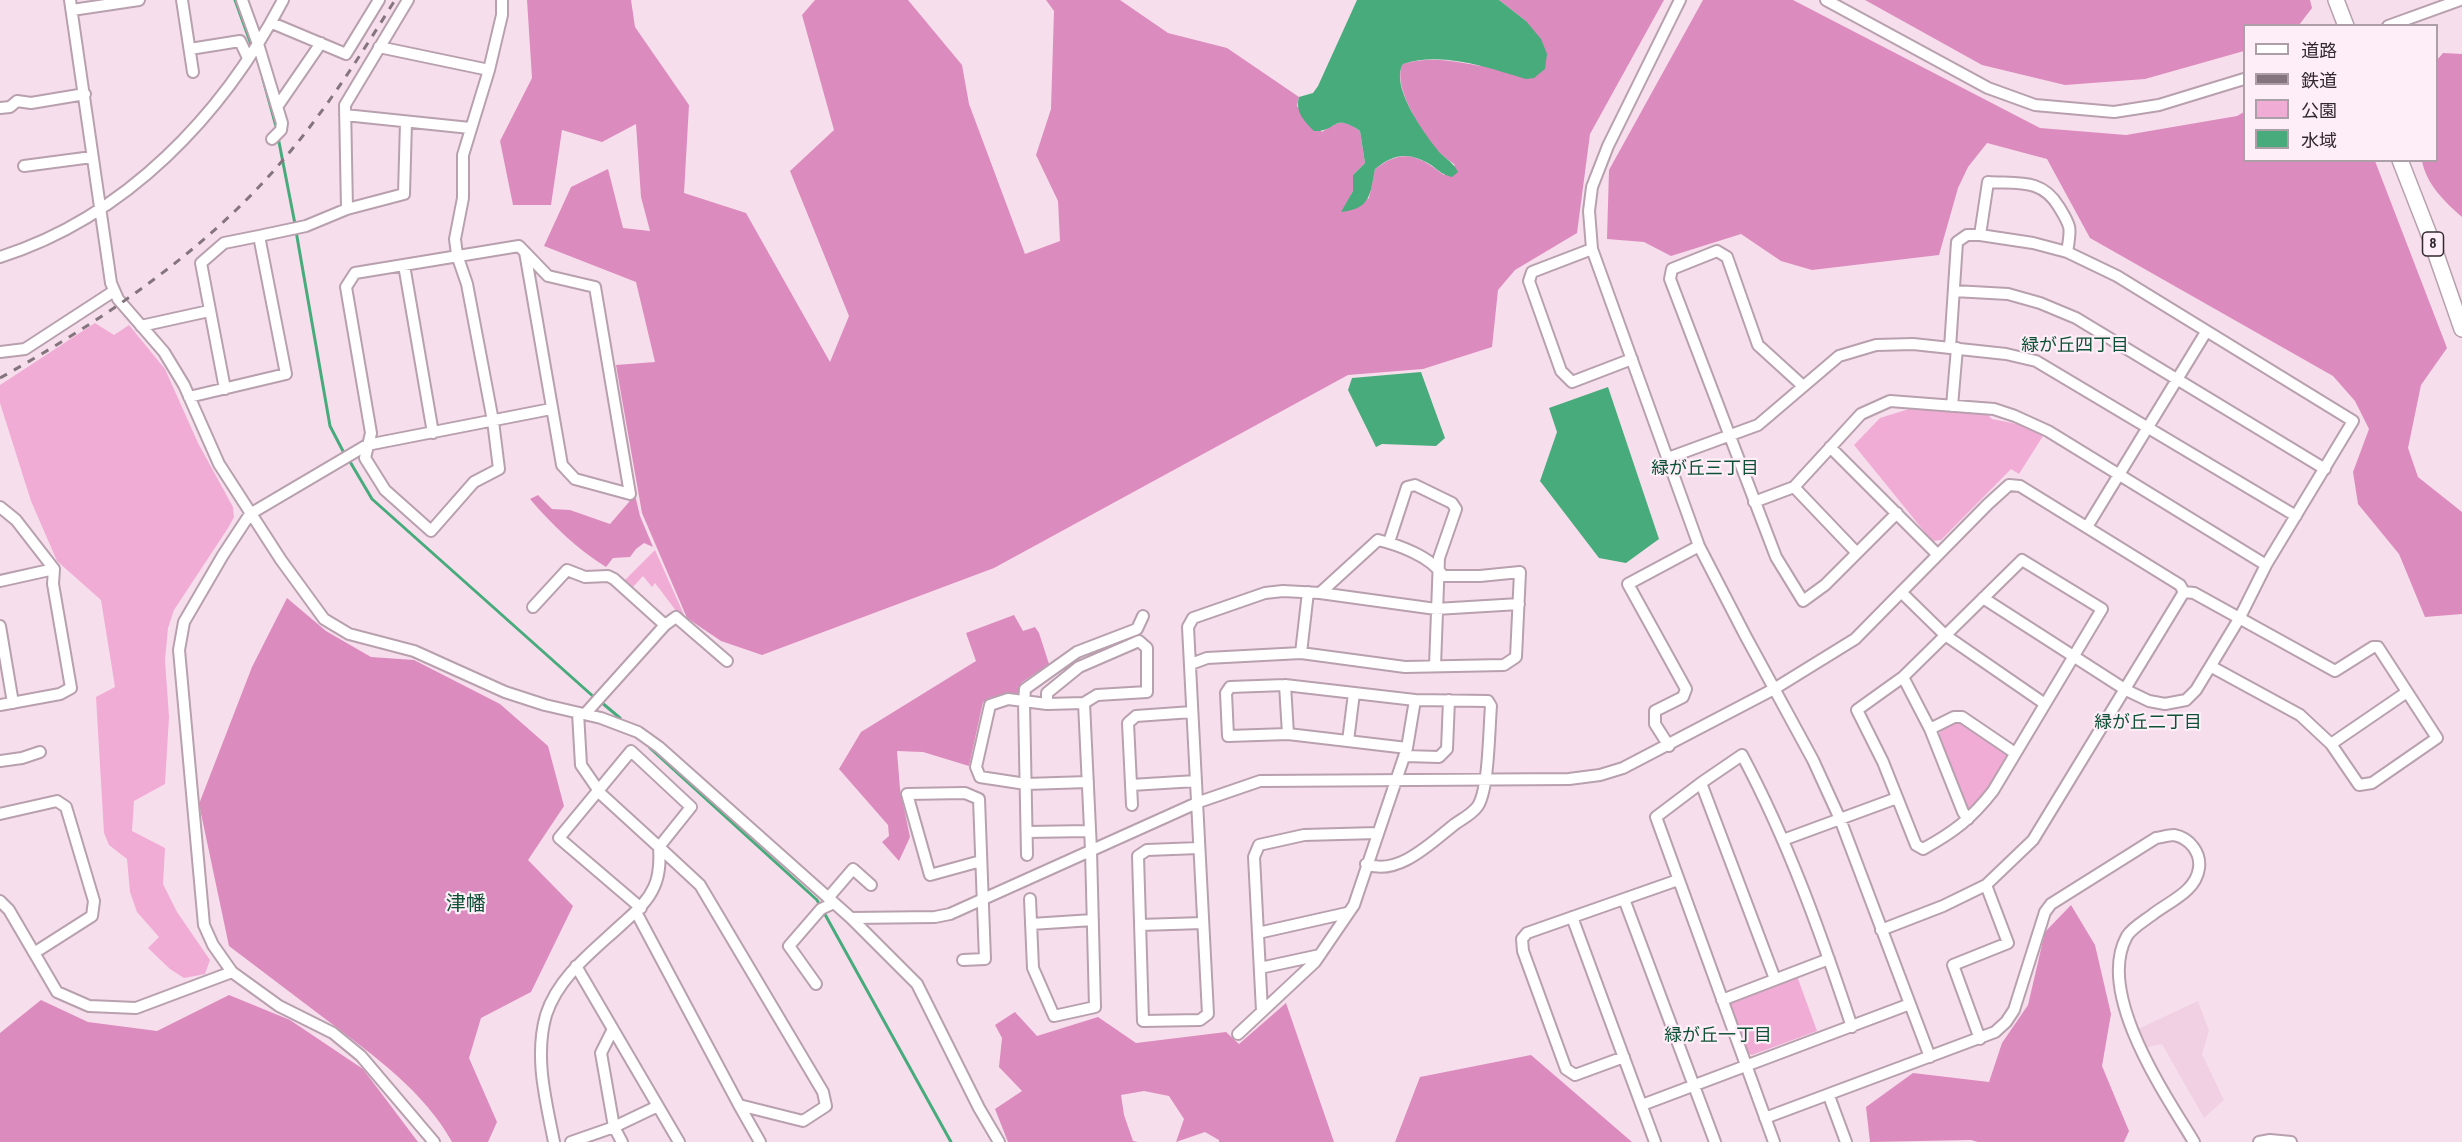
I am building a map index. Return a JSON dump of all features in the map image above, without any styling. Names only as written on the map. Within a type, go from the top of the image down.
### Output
[{"type":"highway","points":[[2336,0],[2345,24]]},
{"type":"highway","name":"8","points":[[2401,162],[2462,329]]},
{"type":"street","points":[[139,0],[71,5],[111,283],[118,299],[164,352],[189,397],[219,464],[309,600],[324,618],[349,634],[414,651],[505,693],[638,732],[827,905],[850,918],[917,984],[999,1142]]},
{"type":"street","points":[[182,0],[193,72]]},
{"type":"street","points":[[242,0],[253,51],[282,123],[275,135]]},
{"type":"street","points":[[0,257],[50,236],[107,206],[169,156],[217,102],[272,23],[283,0]]},
{"type":"street","points":[[272,23],[346,54],[379,0]]},
{"type":"street","points":[[347,209],[345,105],[408,0]]},
{"type":"street","points":[[502,0],[502,15],[489,70],[463,155],[463,198],[455,239],[457,255],[467,284],[499,469],[474,482],[431,531],[385,490],[365,458],[371,433],[346,287],[356,273],[457,255],[519,246],[525,252],[548,276],[595,287],[630,494],[575,478],[562,465],[525,252]]},
{"type":"street","points":[[1680,0],[1608,146],[1592,187],[1588,211],[1592,249],[1699,546],[1813,760],[1840,819],[1930,1057]]},
{"type":"street","points":[[1826,0],[1988,88],[2035,105],[2114,112],[2159,105],[2243,79]]},
{"type":"street","points":[[2394,24],[2460,0]]},
{"type":"street","points":[[190,49],[240,41],[253,51]]},
{"type":"street","points":[[277,107],[321,43]]},
{"type":"street","points":[[379,47],[489,70]]},
{"type":"street","points":[[0,108],[10,107],[17,101],[31,103],[85,94]]},
{"type":"street","points":[[345,115],[470,128]]},
{"type":"street","points":[[225,389],[201,263],[224,243],[296,228],[347,209],[404,194],[406,122]]},
{"type":"street","points":[[24,166],[92,157]]},
{"type":"street","points":[[1980,235],[1988,182],[2033,185],[2051,194],[2071,226],[2067,252]]},
{"type":"street","points":[[1952,406],[1957,242],[1967,235],[1980,235],[2033,243],[2067,252],[2117,276],[2353,421],[2266,565],[2240,619],[2212,667],[2186,700],[2165,704],[2149,701],[2126,690],[1983,598]]},
{"type":"street","points":[[189,397],[286,374],[259,236]]},
{"type":"street","points":[[1592,249],[1532,272],[1529,281],[1561,371],[1572,382],[1632,359]]},
{"type":"street","points":[[1803,386],[1758,345],[1727,256],[1717,251],[1672,269],[1670,279],[1754,502],[1776,557],[1803,601],[1825,585],[1897,513]]},
{"type":"street","points":[[404,265],[433,433]]},
{"type":"street","points":[[0,352],[25,349],[114,291]]},
{"type":"street","points":[[1954,291],[2008,294],[2040,303],[2076,318],[2325,469]]},
{"type":"street","points":[[141,326],[209,311]]},
{"type":"street","points":[[2087,527],[2206,332]]},
{"type":"street","points":[[1668,458],[1758,425],[1839,356],[1876,345],[1913,344],[2006,354],[2036,361],[2296,516]]},
{"type":"street","points":[[1754,502],[1794,488],[1861,414],[1871,408],[1890,401],[1994,410],[2016,416],[2048,430],[2266,565]]},
{"type":"street","points":[[434,1142],[361,1056],[333,1033],[279,1006],[232,972],[213,945],[204,925],[179,651],[184,622],[250,514],[367,445],[551,409]]},
{"type":"street","points":[[1830,447],[1938,555]]},
{"type":"street","points":[[1389,543],[1407,487],[1414,485],[1452,503],[1456,509],[1439,558],[1435,666]]},
{"type":"street","points":[[850,918],[935,917],[950,914],[1198,802],[1260,781],[1569,779],[1600,775],[1623,768],[1669,746],[1774,689],[1855,639],[2009,485],[2020,486],[2180,585],[2184,592]]},
{"type":"street","points":[[1794,488],[1857,553]]},
{"type":"street","points":[[0,507],[16,519],[54,569],[53,584],[71,688],[60,694],[0,705]]},
{"type":"street","points":[[1191,664],[1207,658],[1301,653],[1405,667],[1504,665],[1516,657],[1520,572],[1479,576],[1443,576],[1440,570],[1428,561],[1378,540],[1314,592],[1301,653]]},
{"type":"street","points":[[1669,746],[1655,724],[1655,711],[1683,697],[1686,689],[1628,584],[1699,546]]},
{"type":"street","points":[[2022,560],[2102,609],[1993,790],[1976,814],[1952,834],[1923,849],[1916,845],[1883,762],[1857,710],[1903,677],[1983,598],[2022,560]]},
{"type":"street","points":[[0,581],[54,569]]},
{"type":"street","points":[[533,607],[567,570],[585,577],[608,576],[614,579],[665,625]]},
{"type":"street","points":[[1199,848],[1147,850],[1138,856],[1143,1021],[1200,1020],[1208,1014],[1188,627],[1193,618],[1265,593],[1314,592],[1436,609],[1519,604]]},
{"type":"street","points":[[1901,592],[1945,635],[2045,704]]},
{"type":"street","points":[[2184,592],[2194,593],[2335,671],[2373,647],[2378,647],[2437,738],[2372,783],[2359,785],[2331,744],[2300,715],[2212,667]]},
{"type":"street","points":[[1881,930],[1943,906],[1986,885],[2033,840],[2184,592]]},
{"type":"street","points":[[1027,855],[1025,689],[1077,652],[1137,629],[1143,616]]},
{"type":"street","points":[[727,661],[676,617],[665,625],[597,701],[582,714],[581,765],[600,791],[700,885],[823,1092],[826,1106],[803,1121],[739,1105]]},
{"type":"street","points":[[0,626],[13,703]]},
{"type":"street","points":[[1047,704],[1047,693],[1079,667],[1139,641],[1147,648],[1147,692],[1097,695],[1084,703],[1047,704],[1008,699],[990,705],[976,767],[980,777],[1026,784],[1088,782]]},
{"type":"street","points":[[1903,677],[1930,729],[1963,812],[1968,819]]},
{"type":"street","points":[[1285,685],[1288,734]]},
{"type":"street","points":[[1366,864],[1374,868],[1390,866],[1413,857],[1478,807],[1485,780],[1491,706],[1488,701],[1449,700],[1414,700],[1285,685],[1230,687],[1226,693],[1228,736],[1288,734],[1348,741],[1439,757],[1447,749],[1449,700]]},
{"type":"street","points":[[2331,744],[2407,692]]},
{"type":"street","points":[[1348,741],[1354,693]]},
{"type":"street","points":[[1238,1034],[1320,955],[1354,905],[1366,864],[1406,752],[1414,700]]},
{"type":"street","points":[[1030,899],[1033,968],[1054,1016],[1095,1007],[1084,703]]},
{"type":"street","points":[[1132,805],[1128,723],[1136,716],[1192,712]]},
{"type":"street","points":[[1930,729],[1954,717],[1962,717],[2015,753]]},
{"type":"street","points":[[554,1142],[543,1088],[541,1050],[546,1015],[576,966],[638,910],[654,888],[660,871],[660,847],[691,807],[631,751],[559,838],[638,910],[760,1142]]},
{"type":"street","points":[[0,761],[22,758],[40,752]]},
{"type":"street","points":[[1774,1142],[1656,817],[1742,755],[1766,799],[1783,840],[1829,959],[1852,1027]]},
{"type":"street","points":[[1131,785],[1196,781]]},
{"type":"street","points":[[1701,783],[1775,978]]},
{"type":"street","points":[[963,960],[985,959],[979,799],[965,793],[907,794],[930,875],[981,861]]},
{"type":"street","points":[[1783,840],[1898,798]]},
{"type":"street","points":[[0,814],[57,801],[66,807],[94,901],[92,916],[34,953]]},
{"type":"street","points":[[1028,832],[1089,831]]},
{"type":"street","points":[[1262,1011],[1254,857],[1258,845],[1304,836],[1377,833]]},
{"type":"street","points":[[1765,1118],[1829,1096],[1995,1032],[2014,1010],[2045,912],[2051,904],[2156,838],[2173,835],[2189,842],[2199,856],[2199,869],[2195,882],[2128,933],[2121,950],[2120,976],[2131,1030],[2152,1073],[2194,1142]]},
{"type":"street","points":[[816,984],[789,946],[827,905],[853,869],[871,885]]},
{"type":"street","points":[[1624,1057],[1575,1075],[1566,1069],[1523,951],[1522,939],[1527,933],[1677,879]]},
{"type":"street","points":[[1980,1039],[1953,965],[2008,944],[1986,885]]},
{"type":"street","points":[[1624,899],[1715,1142]]},
{"type":"street","points":[[0,901],[9,910],[57,992],[89,1006],[136,1008],[232,972]]},
{"type":"street","points":[[1258,933],[1347,913]]},
{"type":"street","points":[[1572,917],[1655,1142]]},
{"type":"street","points":[[1031,924],[1093,920]]},
{"type":"street","points":[[1140,926],[1203,923]]},
{"type":"street","points":[[1260,968],[1320,955]]},
{"type":"street","points":[[1722,1000],[1829,959]]},
{"type":"street","points":[[576,966],[679,1142]]},
{"type":"street","points":[[1642,1105],[1910,1004]]},
{"type":"street","points":[[613,1029],[601,1053],[614,1127],[622,1142]]},
{"type":"street","points":[[1829,1096],[1846,1142]]},
{"type":"street","points":[[571,1142],[614,1127],[658,1106]]},
{"type":"street","points":[[2259,1142],[2270,1140],[2291,1142]]},
{"type":"shaded area","points":[[527,0],[631,0],[635,27],[689,105],[684,193],[746,213],[830,362],[849,316],[790,171],[834,130],[802,15],[815,0],[908,0],[962,65],[969,104],[1025,254],[1060,241],[1058,201],[1036,155],[1051,109],[1054,11],[1046,0],[1120,0],[1168,33],[1227,48],[1299,97],[1297,106],[1322,132],[1341,123],[1360,131],[1365,163],[1353,175],[1353,191],[1342,212],[1369,198],[1375,169],[1394,158],[1402,156],[1418,159],[1444,175],[1455,165],[1436,149],[1416,120],[1404,95],[1400,73],[1403,64],[1422,60],[1451,61],[1480,66],[1526,21],[1499,0],[1664,0],[1590,134],[1577,233],[1515,270],[1498,290],[1492,347],[1423,369],[1348,375],[994,568],[762,655],[721,641],[687,618],[642,513],[616,365],[655,362],[636,282],[544,246],[571,187],[608,169],[623,228],[650,231],[641,197],[636,124],[602,142],[562,130],[551,205],[513,205],[500,141],[532,78]]},
{"type":"shaded area","points":[[1703,0],[1793,0],[2040,128],[2126,135],[2237,116],[2243,113],[2243,162],[2375,162],[2447,348],[2421,385],[2408,448],[2418,477],[2462,512],[2462,614],[2425,617],[2399,554],[2358,504],[2353,472],[2369,429],[2355,401],[2333,376],[2090,238],[2047,159],[1987,143],[1968,167],[1958,188],[1939,255],[1812,270],[1781,261],[1741,234],[1671,256],[1644,242],[1607,239],[1609,170]]},
{"type":"shaded area","points":[[1865,0],[2310,0],[2312,8],[2300,24],[2243,24],[2243,51],[2145,79],[2065,85],[1982,65]]},
{"type":"shaded area","points":[[2443,53],[2462,54],[2462,217],[2432,185],[2422,162],[2438,162],[2438,59]]},
{"type":"shaded area","points":[[538,495],[552,509],[570,510],[610,524],[635,495],[640,516],[653,547],[644,543],[630,557],[613,558],[606,567],[565,536],[547,518],[530,499]]},
{"type":"shaded area","points":[[287,598],[326,631],[371,657],[414,660],[500,704],[548,746],[564,806],[528,860],[573,906],[531,992],[481,1018],[469,1058],[497,1122],[488,1142],[452,1142],[427,1106],[397,1076],[229,946],[199,804],[252,667]]},
{"type":"shaded area","points":[[1014,615],[1023,631],[1035,627],[1049,664],[1021,683],[1019,695],[1008,693],[983,702],[969,766],[923,752],[897,751],[900,789],[910,837],[899,861],[882,842],[889,836],[888,825],[839,769],[861,732],[976,661],[966,633]]},
{"type":"shaded area","points":[[2071,905],[2095,945],[2111,1014],[2102,1066],[2129,1131],[2124,1142],[1978,1142],[1971,1140],[1870,1142],[1866,1107],[1913,1073],[1989,1082],[2002,1043],[2028,1005],[2045,932]]},
{"type":"shaded area","points":[[229,995],[290,1020],[363,1069],[418,1142],[0,1142],[0,1033],[41,1000],[88,1022],[157,1031]]},
{"type":"shaded area","points":[[2198,1001],[2209,1031],[2202,1054],[2224,1100],[2204,1118],[2162,1044],[2144,1048],[2136,1030]]},
{"type":"shaded area","points":[[1286,1003],[1334,1142],[1219,1142],[1205,1132],[1176,1142],[1184,1119],[1169,1096],[1144,1091],[1121,1095],[1124,1115],[1133,1141],[1138,1142],[1008,1142],[995,1109],[1022,1091],[999,1067],[1002,1038],[995,1025],[1015,1012],[1037,1036],[1098,1017],[1136,1043],[1226,1032],[1239,1044]]},
{"type":"shaded area","points":[[1531,1055],[1632,1142],[1395,1142],[1420,1077]]},
{"type":"green space","points":[[95,323],[114,335],[129,325],[165,369],[198,443],[233,507],[234,517],[174,610],[168,628],[165,660],[169,717],[165,784],[134,801],[132,831],[165,848],[163,884],[177,912],[210,960],[205,974],[184,978],[170,969],[148,948],[159,937],[137,912],[130,892],[127,859],[109,845],[104,833],[96,697],[115,687],[101,600],[57,561],[31,501],[0,403],[0,385]]},
{"type":"green space","points":[[1909,409],[1987,414],[1992,419],[2017,424],[2043,436],[2019,474],[2011,469],[1941,540],[1932,541],[1854,445],[1880,418]]},
{"type":"green space","points":[[655,550],[685,617],[683,620],[655,583],[652,587],[643,576],[632,588],[625,580]]},
{"type":"green space","points":[[1954,722],[1962,724],[2007,751],[2009,756],[1987,792],[1972,811],[1966,809],[1938,737],[1940,732]]},
{"type":"green space","points":[[1797,976],[1817,1031],[1752,1055],[1747,1053],[1729,1005],[1732,1000]]},
{"type":"water","points":[[1357,0],[1499,0],[1526,21],[1541,39],[1547,54],[1545,69],[1534,78],[1526,79],[1465,62],[1449,60],[1418,60],[1403,64],[1400,73],[1401,83],[1409,107],[1438,151],[1458,172],[1452,177],[1416,158],[1396,157],[1375,169],[1370,193],[1364,204],[1358,208],[1341,212],[1353,191],[1353,175],[1365,163],[1360,131],[1339,123],[1322,131],[1314,131],[1301,116],[1298,102],[1299,97],[1313,93],[1318,86]]},
{"type":"water","points":[[1421,372],[1445,438],[1436,446],[1382,444],[1376,447],[1348,390],[1352,378]]},
{"type":"water","points":[[1608,387],[1659,539],[1626,563],[1599,558],[1540,481],[1557,432],[1549,408]]},
{"type":"waterway","points":[[235,0],[252,47]]},
{"type":"waterway","points":[[263,79],[277,130]]},
{"type":"waterway","points":[[278,137],[295,224]]},
{"type":"waterway","points":[[296,231],[330,426],[345,455]]},
{"type":"waterway","points":[[349,460],[372,499],[595,698]]},
{"type":"waterway","points":[[601,702],[620,718]]},
{"type":"waterway","points":[[650,748],[817,900],[951,1142]]},
{"type":"railway","points":[[0,378],[115,308],[187,254],[221,224],[253,193],[314,122],[356,62],[395,0]]},
{"type":"district","name":"緑が丘四丁目","points":[[2075,346]]},
{"type":"district","name":"緑が丘三丁目","points":[[1705,469]]},
{"type":"district","name":"緑が丘二丁目","points":[[2148,723]]},
{"type":"district","name":"津幡","points":[[466,905]]},
{"type":"district","name":"緑が丘一丁目","points":[[1718,1036]]}]
